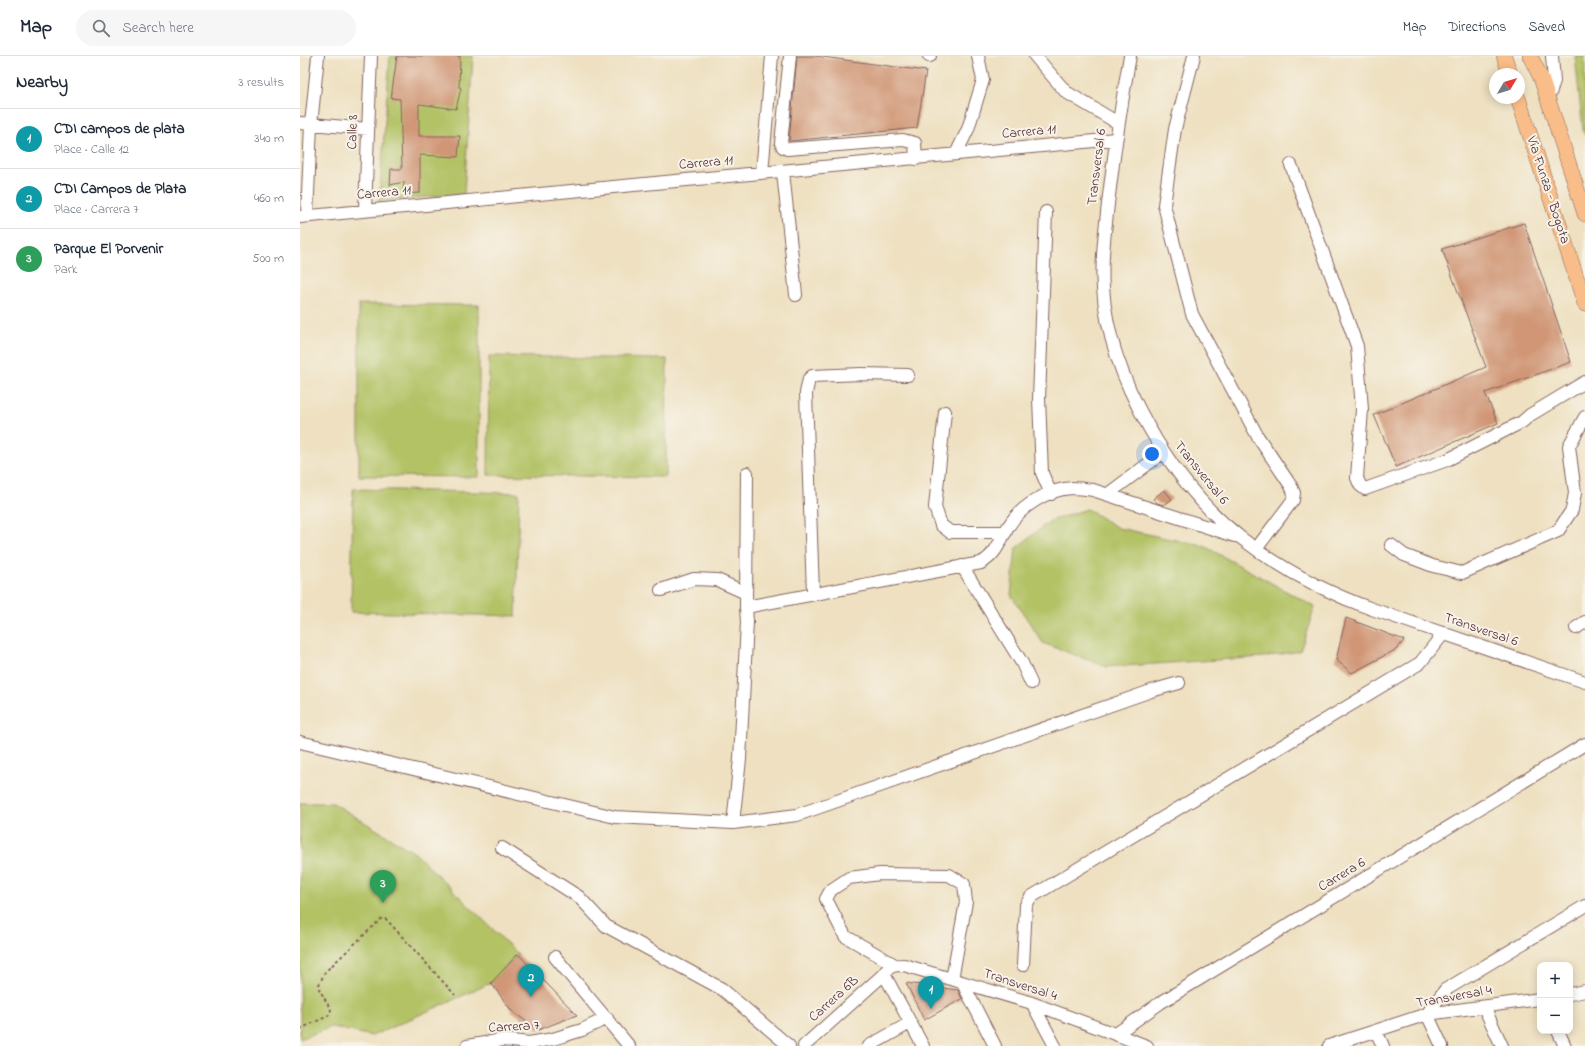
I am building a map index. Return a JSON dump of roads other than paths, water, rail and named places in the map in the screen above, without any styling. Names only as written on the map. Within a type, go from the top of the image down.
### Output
[{"type":"main road","points":[[1504,56],[1508,68]]},
{"type":"main road","points":[[1530,56],[1541,78],[1581,193],[1585,214]]},
{"type":"main road","points":[[1540,56],[1541,78]]},
{"type":"main road","name":"Vía Funza - Bogota","points":[[1520,104],[1585,304]]},
{"type":"street","points":[[303,216],[306,124],[318,56]]},
{"type":"street","name":"Calle 8","points":[[365,210],[371,56]]},
{"type":"street","points":[[762,174],[772,56]]},
{"type":"street","points":[[790,56],[781,143],[783,147],[787,149],[903,140],[915,143],[916,159]]},
{"type":"street","points":[[956,154],[968,129],[983,80],[978,56]]},
{"type":"street","points":[[1035,56],[1066,92],[1118,123]]},
{"type":"street","name":"Transversal 6","points":[[1130,56],[1115,139],[1102,253],[1105,308],[1111,338],[1128,388],[1164,452],[1208,508],[1240,537],[1256,549],[1303,578],[1343,598],[1585,682]]},
{"type":"street","points":[[1194,56],[1175,129],[1164,205],[1192,314],[1258,437],[1291,486],[1294,493],[1293,500],[1256,549]]},
{"type":"street","points":[[1548,99],[1554,82],[1552,56]]},
{"type":"street","points":[[306,124],[368,129]]},
{"type":"street","name":"Carrera 11","points":[[303,216],[762,174],[1115,139]]},
{"type":"street","points":[[1291,165],[1357,346],[1362,409],[1357,478],[1360,485],[1365,489],[1447,460],[1522,422],[1530,415],[1585,382]]},
{"type":"street","points":[[783,172],[796,295]]},
{"type":"street","points":[[1046,212],[1039,399],[1042,473],[1051,494]]},
{"type":"street","points":[[813,593],[806,393],[809,379],[812,376],[840,374],[908,375]]},
{"type":"street","points":[[945,412],[936,507],[941,525],[950,532],[1006,532]]},
{"type":"street","points":[[1392,545],[1404,555],[1433,566],[1462,573],[1558,531],[1572,510],[1575,493],[1569,446],[1585,417]]},
{"type":"street","points":[[1108,494],[1164,452]]},
{"type":"street","points":[[733,823],[740,759],[747,622],[747,473]]},
{"type":"street","points":[[746,607],[813,593],[981,563],[989,559],[996,551],[1017,515],[1028,505],[1051,494],[1071,488],[1093,490],[1108,494],[1240,537]]},
{"type":"street","points":[[962,566],[1022,663],[1031,683]]},
{"type":"street","points":[[661,590],[694,579],[717,580],[746,593]]},
{"type":"street","points":[[1023,965],[1026,905],[1031,897],[1420,663],[1444,633]]},
{"type":"street","points":[[300,742],[615,817],[733,823],[797,815],[1151,691],[1179,683]]},
{"type":"street","name":"Carrera 6","points":[[1116,1034],[1160,1003],[1585,744]]},
{"type":"street","points":[[502,848],[579,897],[606,926],[722,990],[789,1046]]},
{"type":"street","points":[[895,965],[845,936],[826,899],[831,890],[849,878],[880,874],[949,875],[964,884],[966,902],[957,981],[995,1046]]},
{"type":"street","points":[[1442,1046],[1428,1014],[1445,990],[1585,906]]},
{"type":"street","points":[[555,957],[629,1046]]},
{"type":"street","points":[[895,965],[887,969],[884,974],[922,1046]]},
{"type":"street","name":"Transversal 4","points":[[895,965],[904,965],[1032,1003],[1147,1046]]},
{"type":"street","name":"Carrera 6B","points":[[805,1046],[884,974]]},
{"type":"street","points":[[1573,993],[1585,991]]},
{"type":"street","name":"Transversal 4","points":[[1329,1046],[1428,1014],[1537,999]]},
{"type":"street","points":[[1032,1003],[1055,1046]]},
{"type":"street","points":[[1484,1007],[1502,1046]]},
{"type":"street","name":"Carrera 7","points":[[467,1046],[503,1040],[529,1043],[553,1039],[582,1030],[607,1018]]},
{"type":"street","points":[[869,1046],[910,1023]]},
{"type":"street","points":[[1376,1031],[1383,1046]]},
{"type":"street","points":[[1116,1034],[1122,1046]]},
{"type":"street","points":[[1559,1034],[1565,1046]]},
{"type":"place","name":"Parque El Porvenir","points":[[383,903]]},
{"type":"place","name":"CDI Campos de Plata","points":[[531,997]]},
{"type":"place","name":"CDI campos de plata","points":[[931,1009]]}]
